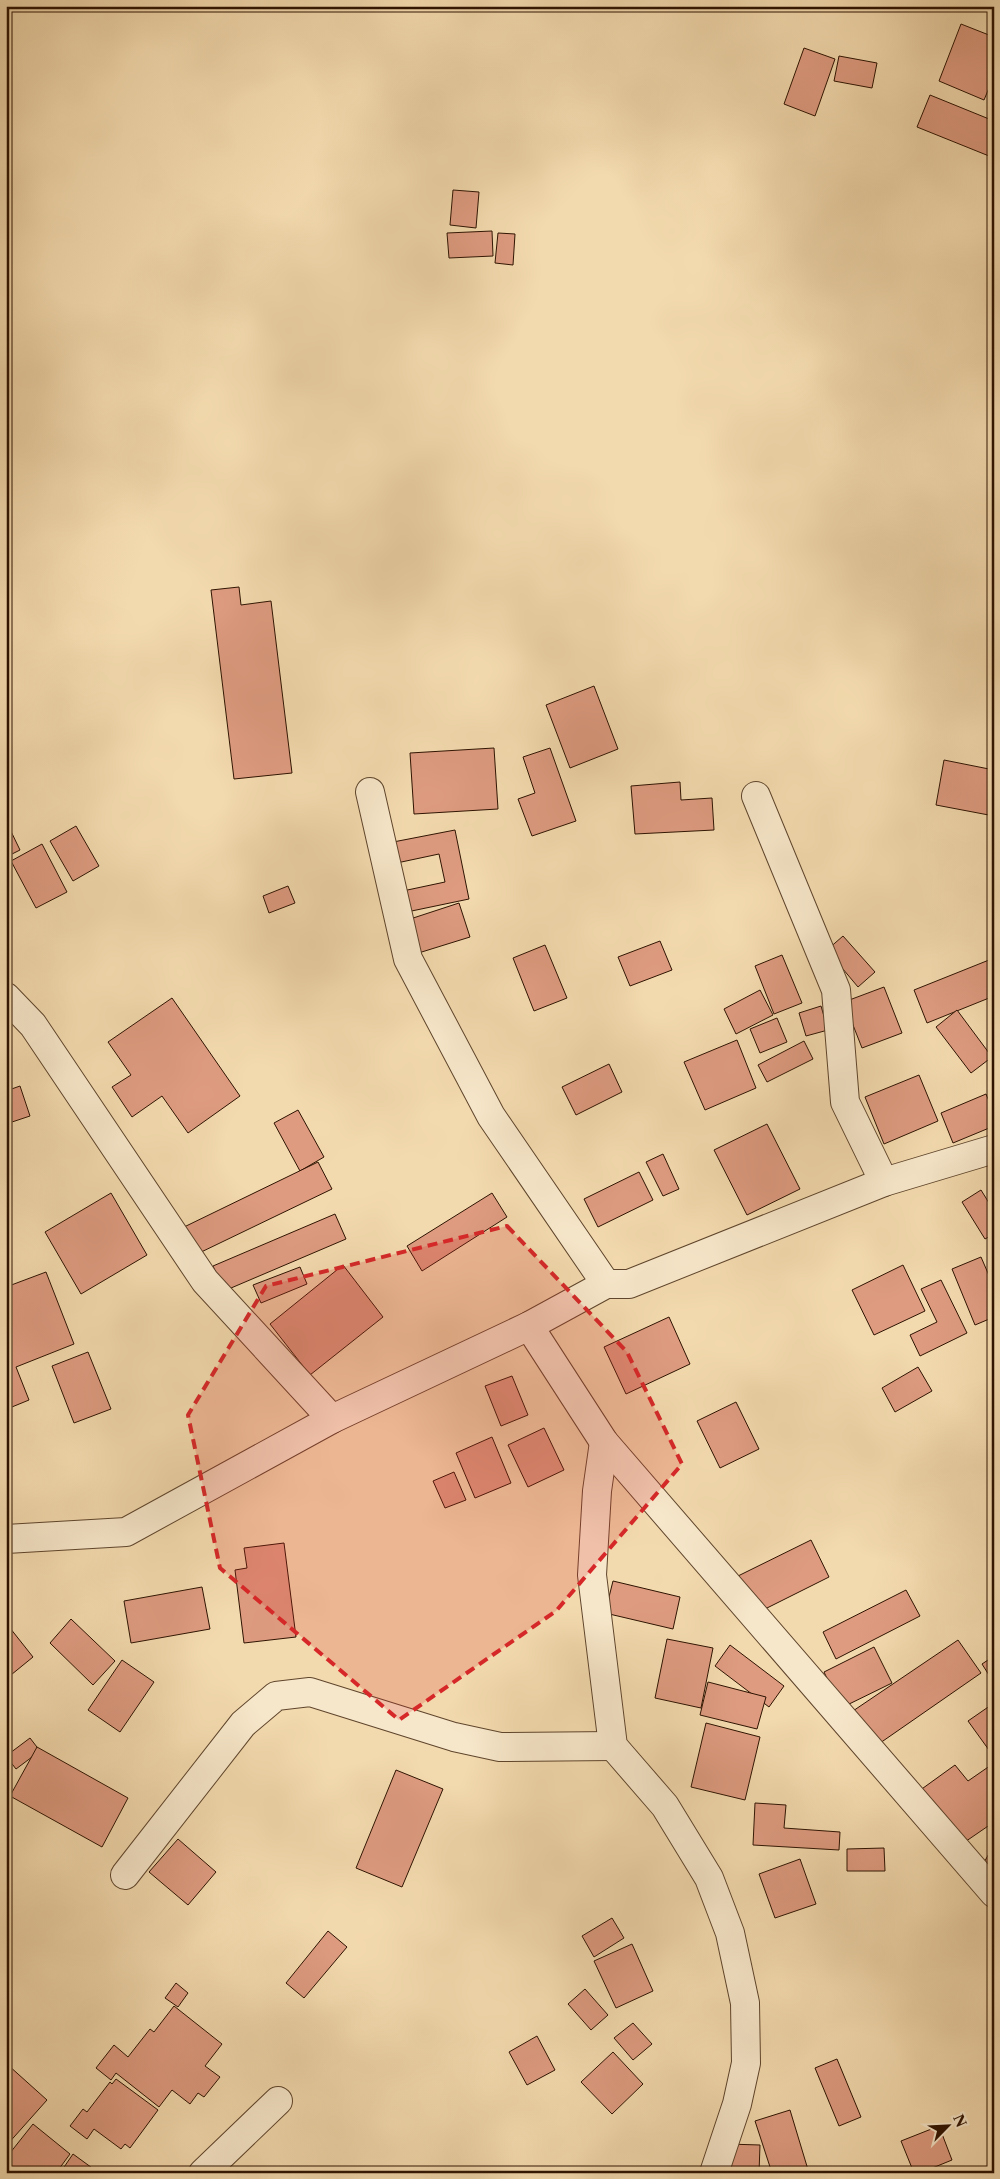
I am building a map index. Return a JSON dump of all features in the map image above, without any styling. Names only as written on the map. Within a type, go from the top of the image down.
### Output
[{"type":"street","points":[[370,792],[408,959],[491,1116],[606,1284]]},
{"type":"street","points":[[756,796],[836,990],[845,1102],[884,1182]]},
{"type":"street","points":[[6,997],[33,1025],[206,1281],[332,1419]]},
{"type":"street","points":[[6,1539],[126,1532],[332,1419],[529,1326],[606,1284],[629,1284],[884,1182],[994,1149]]},
{"type":"street","points":[[529,1326],[604,1442],[994,1894]]},
{"type":"street","points":[[604,1442],[597,1491],[592,1575],[613,1746],[664,1806],[709,1878],[730,1934],[745,2003],[746,2063],[737,2104],[714,2173]]},
{"type":"street","points":[[125,1875],[242,1724],[276,1696],[310,1692],[454,1737],[500,1747],[613,1746]]},
{"type":"street","points":[[203,2173],[278,2101]]},
{"type":"highlighted area","points":[[507,1226],[627,1352],[682,1464],[556,1611],[399,1720],[220,1568],[188,1415],[266,1286]]},
{"type":"building","points":[[961,24],[994,37],[994,76],[984,100],[939,81]]},
{"type":"building","points":[[804,48],[835,59],[815,116],[784,104]]},
{"type":"building","points":[[839,56],[877,63],[872,88],[834,81]]},
{"type":"building","points":[[930,95],[994,121],[994,158],[917,127]]},
{"type":"building","points":[[453,190],[479,192],[476,228],[450,225]]},
{"type":"building","points":[[492,231],[493,256],[449,258],[447,233]]},
{"type":"building","points":[[498,233],[515,234],[513,265],[495,263]]},
{"type":"building","points":[[239,587],[241,605],[271,601],[292,773],[234,779],[211,590]]},
{"type":"building","points":[[594,686],[618,749],[570,768],[546,705]]},
{"type":"building","points":[[494,748],[498,809],[414,814],[410,753]]},
{"type":"building","points":[[550,748],[576,821],[532,836],[518,799],[535,793],[523,757]]},
{"type":"building","points":[[944,760],[994,770],[994,816],[936,805]]},
{"type":"building","points":[[680,782],[681,800],[712,798],[714,830],[635,834],[631,786]]},
{"type":"building","points":[[6,821],[20,850],[6,857]]},
{"type":"building","points":[[76,826],[99,866],[73,881],[50,841]]},
{"type":"building","points":[[455,830],[469,899],[402,913],[398,892],[445,882],[439,854],[392,864],[388,843]]},
{"type":"building","points":[[42,844],[67,892],[36,908],[11,861]]},
{"type":"building","points":[[288,886],[295,903],[269,913],[263,896]]},
{"type":"building","points":[[459,903],[470,937],[412,955],[401,922]]},
{"type":"building","points":[[843,936],[875,972],[858,987],[827,950]]},
{"type":"building","points":[[660,941],[672,970],[630,986],[618,957]]},
{"type":"building","points":[[545,945],[567,998],[534,1011],[513,958]]},
{"type":"building","points":[[782,955],[802,1003],[774,1014],[755,966]]},
{"type":"building","points":[[994,958],[994,996],[927,1023],[914,990]]},
{"type":"building","points":[[884,987],[902,1033],[862,1048],[844,1002]]},
{"type":"building","points":[[760,990],[773,1015],[736,1034],[724,1009]]},
{"type":"building","points":[[172,998],[240,1096],[188,1133],[162,1096],[132,1117],[112,1087],[131,1075],[108,1042]]},
{"type":"building","points":[[821,1006],[828,1030],[806,1036],[799,1013]]},
{"type":"building","points":[[957,1010],[992,1057],[971,1073],[936,1027]]},
{"type":"building","points":[[777,1018],[787,1042],[760,1053],[750,1029]]},
{"type":"building","points":[[737,1040],[756,1088],[705,1110],[684,1062]]},
{"type":"building","points":[[804,1041],[813,1059],[767,1082],[758,1065]]},
{"type":"building","points":[[609,1064],[622,1092],[576,1115],[562,1087]]},
{"type":"building","points":[[919,1075],[938,1121],[884,1144],[865,1097]]},
{"type":"building","points":[[20,1086],[30,1116],[6,1124],[6,1091]]},
{"type":"building","points":[[986,1094],[994,1113],[994,1126],[953,1143],[941,1113]]},
{"type":"building","points":[[298,1110],[324,1157],[300,1171],[274,1123]]},
{"type":"building","points":[[767,1124],[800,1189],[747,1215],[714,1150]]},
{"type":"building","points":[[663,1154],[679,1189],[663,1196],[646,1162]]},
{"type":"building","points":[[318,1162],[332,1189],[195,1255],[182,1228]]},
{"type":"building","points":[[639,1172],[653,1200],[598,1227],[584,1199]]},
{"type":"building","points":[[981,1190],[994,1211],[994,1234],[985,1239],[962,1202]]},
{"type":"building","points":[[111,1193],[147,1255],[81,1294],[45,1232]]},
{"type":"building","points":[[492,1193],[507,1217],[422,1271],[407,1246]]},
{"type":"building","points":[[335,1214],[346,1239],[224,1291],[213,1266]]},
{"type":"building","points":[[981,1257],[994,1287],[994,1317],[975,1325],[952,1269]]},
{"type":"building","points":[[343,1265],[383,1317],[310,1375],[270,1324]]},
{"type":"building","points":[[903,1265],[925,1311],[874,1335],[852,1290]]},
{"type":"building","points":[[300,1267],[307,1284],[261,1303],[253,1285]]},
{"type":"building","points":[[46,1272],[74,1344],[16,1367],[29,1400],[7,1409],[6,1287]]},
{"type":"building","points":[[941,1280],[967,1333],[920,1356],[910,1335],[937,1322],[921,1289]]},
{"type":"building","points":[[669,1317],[690,1364],[626,1394],[604,1347]]},
{"type":"building","points":[[88,1352],[111,1409],[74,1423],[52,1366]]},
{"type":"building","points":[[918,1367],[932,1391],[895,1412],[882,1388]]},
{"type":"building","points":[[512,1376],[528,1415],[501,1426],[485,1386]]},
{"type":"building","points":[[736,1402],[759,1449],[720,1468],[697,1421]]},
{"type":"building","points":[[544,1428],[564,1470],[528,1487],[508,1445]]},
{"type":"building","points":[[492,1437],[511,1483],[475,1498],[456,1453]]},
{"type":"building","points":[[454,1472],[466,1500],[445,1508],[433,1481]]},
{"type":"building","points":[[811,1540],[829,1577],[757,1613],[738,1576]]},
{"type":"building","points":[[284,1543],[296,1637],[244,1643],[235,1570],[247,1568],[244,1548]]},
{"type":"building","points":[[613,1581],[680,1597],[673,1629],[605,1613]]},
{"type":"building","points":[[202,1587],[210,1629],[131,1643],[124,1601]]},
{"type":"building","points":[[906,1590],[920,1616],[836,1659],[823,1632]]},
{"type":"building","points":[[71,1619],[115,1661],[93,1685],[50,1643]]},
{"type":"building","points":[[10,1628],[33,1657],[6,1679],[6,1632]]},
{"type":"building","points":[[667,1639],[713,1648],[701,1708],[655,1698]]},
{"type":"building","points":[[958,1640],[981,1673],[870,1750],[847,1715]]},
{"type":"building","points":[[730,1645],[784,1686],[769,1707],[715,1666]]},
{"type":"building","points":[[874,1647],[892,1683],[841,1708],[824,1672]]},
{"type":"building","points":[[994,1656],[994,1683],[982,1664]]},
{"type":"building","points":[[122,1660],[154,1682],[120,1732],[88,1710]]},
{"type":"building","points":[[708,1682],[766,1697],[757,1729],[700,1715]]},
{"type":"building","points":[[994,1703],[994,1757],[968,1721]]},
{"type":"building","points":[[706,1723],[760,1737],[745,1800],[691,1787]]},
{"type":"building","points":[[30,1738],[40,1751],[16,1769],[6,1756]]},
{"type":"building","points":[[37,1747],[128,1798],[102,1847],[10,1796]]},
{"type":"building","points":[[994,1763],[994,1822],[959,1846],[919,1791],[955,1765],[968,1781]]},
{"type":"building","points":[[396,1770],[443,1789],[402,1887],[356,1868]]},
{"type":"building","points":[[755,1803],[786,1805],[784,1828],[840,1832],[839,1850],[753,1845]]},
{"type":"building","points":[[178,1839],[216,1872],[188,1905],[149,1872]]},
{"type":"building","points":[[994,1845],[994,1879],[979,1871]]},
{"type":"building","points":[[884,1848],[885,1871],[847,1871],[847,1849]]},
{"type":"building","points":[[800,1859],[816,1904],[775,1918],[759,1874]]},
{"type":"building","points":[[612,1918],[624,1938],[594,1957],[582,1936]]},
{"type":"building","points":[[328,1931],[347,1947],[304,1998],[286,1983]]},
{"type":"building","points":[[632,1944],[653,1991],[616,2008],[594,1961]]},
{"type":"building","points":[[176,1983],[188,1993],[178,2007],[165,1998]]},
{"type":"building","points":[[585,1989],[608,2015],[591,2030],[568,2004]]},
{"type":"building","points":[[174,2006],[222,2044],[205,2066],[220,2077],[204,2097],[198,2093],[190,2104],[172,2090],[159,2107],[116,2073],[111,2080],[96,2068],[114,2045],[128,2057],[150,2029],[154,2032]]},
{"type":"building","points":[[633,2023],[652,2044],[633,2060],[614,2038]]},
{"type":"building","points":[[537,2036],[555,2070],[527,2085],[509,2052]]},
{"type":"building","points":[[613,2052],[643,2084],[612,2114],[581,2082]]},
{"type":"building","points":[[837,2059],[861,2117],[839,2126],[815,2068]]},
{"type":"building","points":[[8,2065],[47,2100],[6,2146],[6,2067]]},
{"type":"building","points":[[116,2079],[158,2110],[130,2148],[125,2144],[121,2149],[94,2129],[87,2139],[70,2126],[83,2109],[87,2112],[110,2082],[112,2084]]},
{"type":"building","points":[[790,2110],[809,2173],[772,2173],[755,2121]]},
{"type":"building","points":[[33,2124],[70,2154],[56,2173],[6,2173],[6,2158]]},
{"type":"building","points":[[939,2126],[952,2160],[920,2173],[914,2173],[901,2141]]},
{"type":"building","points":[[727,2144],[760,2145],[759,2173],[726,2173]]},
{"type":"building","points":[[73,2154],[99,2173],[60,2173]]}]
